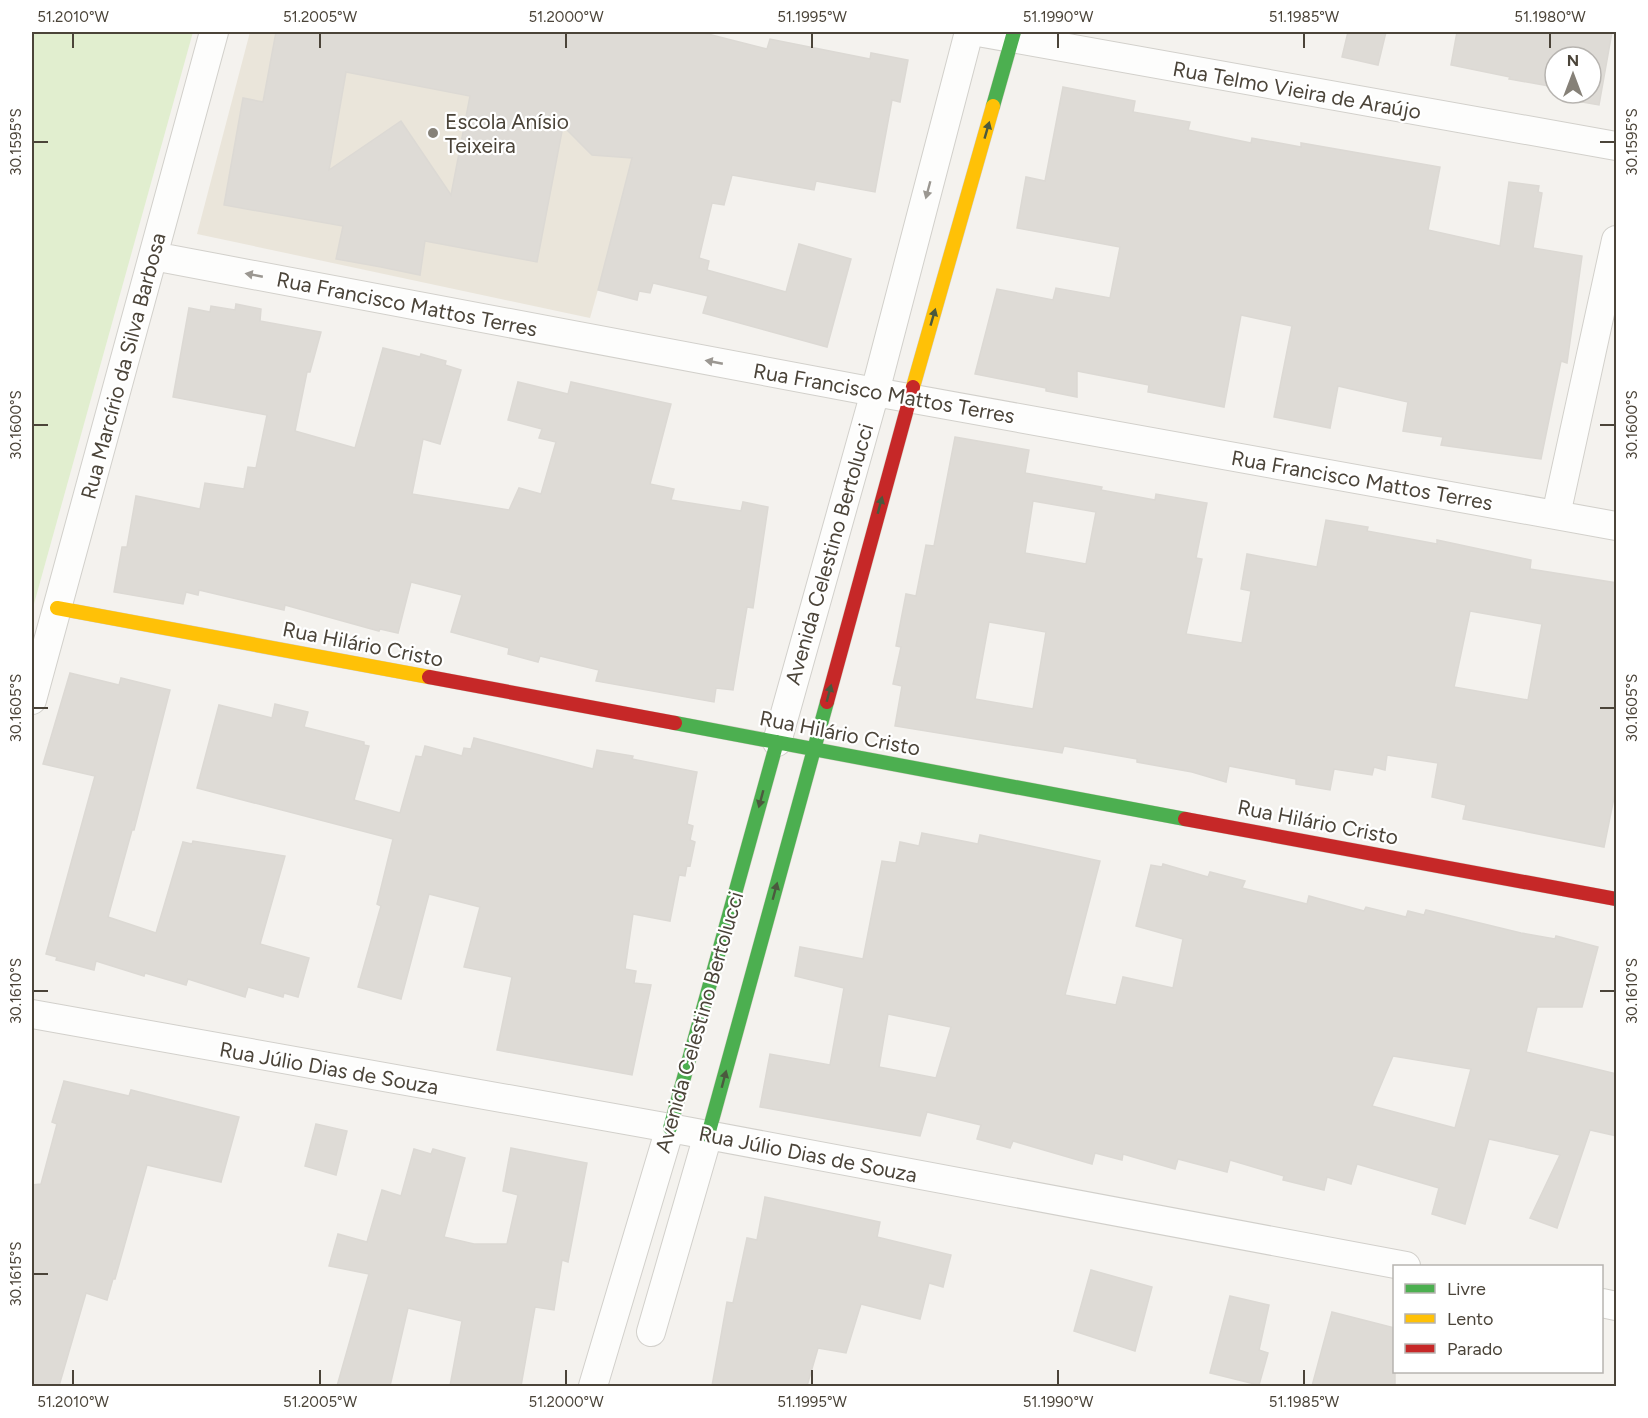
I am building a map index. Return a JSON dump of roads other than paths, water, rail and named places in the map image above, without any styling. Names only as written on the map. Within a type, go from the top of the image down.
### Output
[{"type":"street","name":"Rua Marcírio da Silva Barbosa","points":[[32,700],[214,32]]},
{"type":"street","name":"Avenida Celestino Bertolucci","points":[[593,1386],[670,1128],[874,392],[969,32]]},
{"type":"street","name":"Rua Telmo Vieira de Araújo","points":[[978,32],[1013,35],[1617,146]]},
{"type":"street","name":"Avenida Celestino Bertolucci","points":[[651,1332],[708,1136],[910,398],[1013,35]]},
{"type":"street","points":[[1556,515],[1617,240]]},
{"type":"street","name":"Rua Francisco Mattos Terres","points":[[153,256],[874,392],[1617,526]]},
{"type":"street","name":"Rua Hilário Cristo","points":[[57,608],[1617,899]]},
{"type":"street","name":"Rua Júlio Dias de Souza","points":[[32,1014],[670,1128],[1401,1265]]},
{"type":"place","name":"Escola Anísio Teixeira","points":[[433,133]]}]
